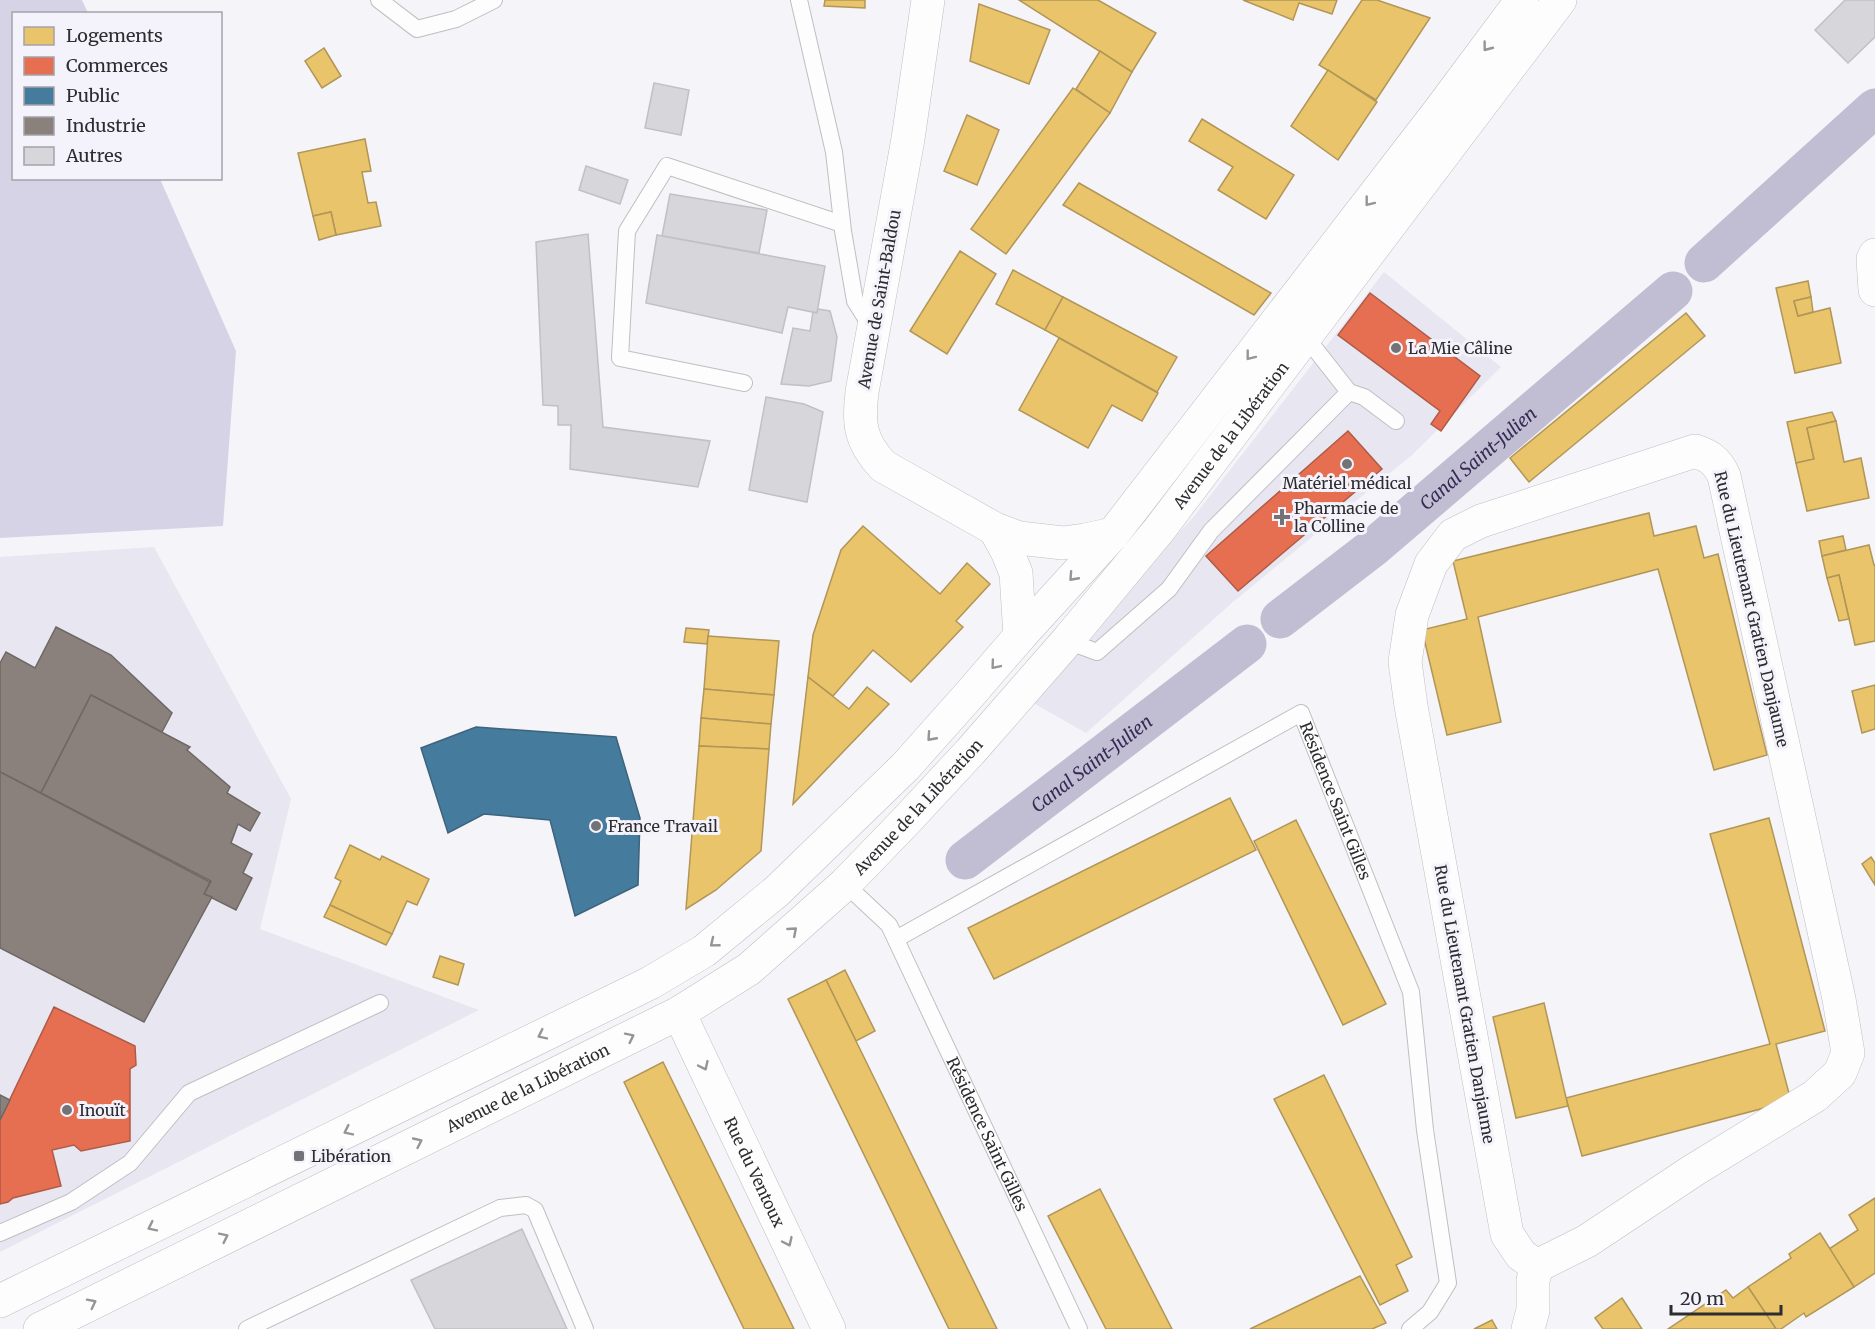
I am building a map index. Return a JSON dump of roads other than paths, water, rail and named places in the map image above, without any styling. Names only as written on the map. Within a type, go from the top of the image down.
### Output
[{"type":"main road","name":"Avenue de Saint-Baldou","points":[[928,0],[908,139],[862,392],[861,430],[873,455],[883,466],[994,529],[1019,538],[1063,543],[1113,534]]},
{"type":"main road","name":"Avenue de la Libération","points":[[0,1301],[650,983],[704,951],[777,891],[905,767],[1113,534],[1405,156],[1522,0]]},
{"type":"main road","name":"Avenue de la Libération","points":[[39,1329],[679,1013],[749,969],[845,884],[948,776],[1067,641],[1159,530],[1560,0]]},
{"type":"main road","points":[[1875,255],[1873,259],[1875,290]]},
{"type":"main road","name":"Rue du Lieutenant Gratien Danjaume","points":[[1695,451],[1709,456],[1719,464],[1724,476],[1839,999],[1848,1053],[1840,1073],[1815,1096],[1694,1170],[1587,1240],[1537,1266],[1521,1255],[1507,1234],[1410,706],[1405,662],[1412,615],[1431,564],[1453,535],[1481,521],[1695,451]]},
{"type":"main road","name":"Avenue de Saint-Baldou","points":[[994,529],[1016,573],[1020,636]]},
{"type":"main road","name":"Rue du Ventoux","points":[[679,1013],[829,1329]]},
{"type":"main road","points":[[1533,1323],[1533,1281],[1537,1266]]},
{"type":"lane","points":[[380,0],[417,29],[456,20],[494,0]]},
{"type":"lane","points":[[799,0],[834,152],[842,224],[855,301],[873,331]]},
{"type":"lane","points":[[744,383],[620,357],[627,231],[667,166],[842,224]]},
{"type":"lane","points":[[1305,336],[1349,392],[1364,397],[1396,421]]},
{"type":"lane","points":[[1067,641],[1097,652],[1169,589],[1211,531],[1349,392]]},
{"type":"lane","name":"Résidence Saint Gilles","points":[[896,939],[1301,713],[1411,992],[1425,1130],[1448,1283],[1430,1312],[1410,1329]]},
{"type":"lane","name":"Résidence Saint Gilles","points":[[845,884],[889,925],[1078,1329]]},
{"type":"lane","points":[[0,1233],[71,1202],[130,1163],[189,1093],[380,1003]]},
{"type":"lane","points":[[247,1329],[500,1208],[526,1205],[535,1210],[585,1329]]},
{"type":"waterway","name":"Canal Saint-Julien","points":[[1704,263],[1875,108]]},
{"type":"waterway","name":"Canal Saint-Julien","points":[[1280,619],[1375,546],[1673,291]]},
{"type":"waterway","name":"Canal Saint-Julien","points":[[965,860],[1247,644]]},
{"type":"place","name":"La Mie Câline","points":[[1396,348]]},
{"type":"place","name":"Matériel médical","points":[[1347,464]]},
{"type":"place","name":"Pharmacie de la Colline","points":[[1282,517]]},
{"type":"place","name":"France Travail","points":[[596,826]]},
{"type":"place","name":"Inouït","points":[[67,1110]]},
{"type":"place","name":"Libération","points":[[299,1156]]}]
